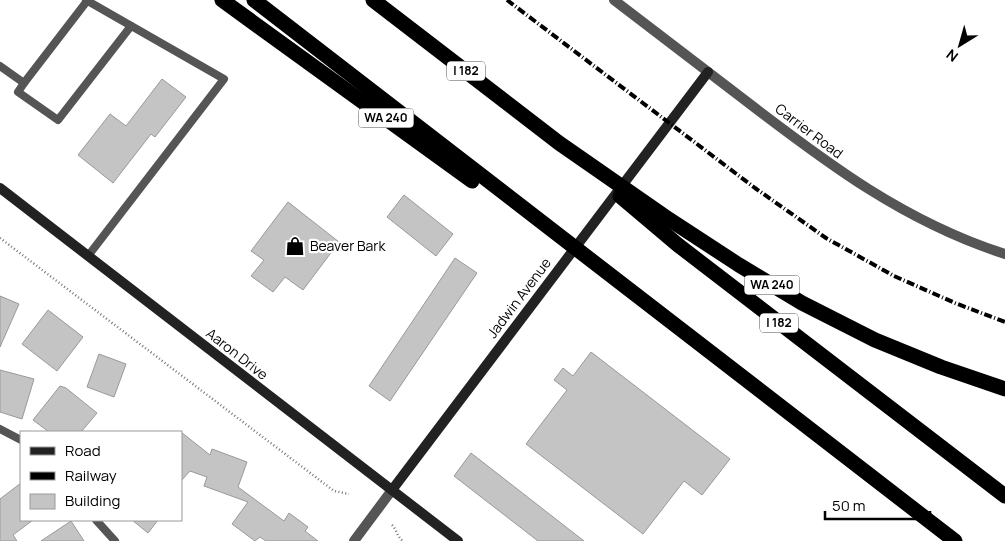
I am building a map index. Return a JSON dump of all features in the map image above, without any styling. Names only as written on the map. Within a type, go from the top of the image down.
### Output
[{"type":"highway","name":"WA 240","points":[[222,0],[477,184],[554,231]]},
{"type":"highway","points":[[254,0],[955,541]]},
{"type":"highway","name":"I 182","points":[[373,0],[559,143],[678,246],[1005,496]]},
{"type":"highway","name":"WA 240","points":[[559,143],[664,216],[802,303],[875,340],[941,367],[1005,388]]},
{"type":"street","name":"Carrier Road","points":[[614,0],[819,157],[862,186],[928,222],[977,244],[1005,254]]},
{"type":"street","name":"Jadwin Avenue","points":[[354,541],[534,300],[708,72]]},
{"type":"street","name":"Aaron Drive","points":[[0,188],[458,541]]},
{"type":"lane","points":[[88,256],[224,79],[87,0],[18,92],[58,120],[131,26]]},
{"type":"lane","points":[[0,66],[24,83]]},
{"type":"lane","points":[[0,429],[20,439]]},
{"type":"lane","points":[[97,521],[115,541]]},
{"type":"path","points":[[0,238],[334,491],[349,494]]},
{"type":"path","points":[[392,525],[397,529],[399,538],[403,541]]},
{"type":"building","points":[[162,79],[186,97],[155,137],[151,134],[113,183],[78,155],[110,114],[126,126]]},
{"type":"building","points":[[404,195],[453,234],[436,256],[387,217]]},
{"type":"building","name":"Beaver Bark","points":[[288,202],[339,242],[303,290],[285,277],[273,292],[251,276],[264,260],[251,251]]},
{"type":"building","points":[[455,258],[477,273],[390,401],[369,386]]},
{"type":"building","points":[[0,296],[19,304],[0,347]]},
{"type":"building","points":[[48,310],[83,337],[57,371],[22,344]]},
{"type":"building","points":[[591,352],[730,459],[702,495],[684,481],[643,534],[526,444],[567,390],[554,380],[563,368],[573,376]]},
{"type":"building","points":[[99,354],[126,364],[114,397],[87,387]]},
{"type":"building","points":[[0,370],[34,379],[22,419],[0,412]]},
{"type":"building","points":[[60,386],[66,388],[97,413],[82,431],[48,431],[33,420]]},
{"type":"building","points":[[182,433],[210,455],[212,449],[247,462],[238,487],[284,521],[289,513],[308,527],[305,531],[318,541],[266,541],[260,537],[255,541],[232,524],[248,502],[204,486],[207,477],[190,471],[182,480]]},
{"type":"building","points":[[471,453],[584,541],[538,541],[454,476]]},
{"type":"building","points":[[20,484],[20,521],[32,521],[13,535],[17,541],[0,541],[0,499]]},
{"type":"building","points":[[71,521],[84,541],[41,541]]},
{"type":"building","points":[[133,521],[157,521],[148,533]]},
{"type":"railway","points":[[507,0],[755,188],[826,238],[894,276],[955,303],[1005,322]]},
{"type":"place","name":"Beaver Bark","points":[[295,246]]}]
